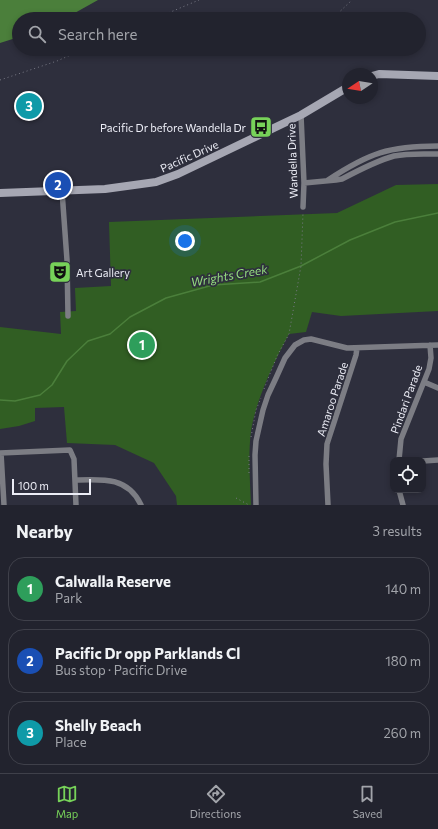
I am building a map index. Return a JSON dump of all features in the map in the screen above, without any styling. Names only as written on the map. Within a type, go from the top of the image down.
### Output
[{"type":"street","points":[[378,74],[438,76]]},
{"type":"street","name":"Pacific Drive","points":[[0,193],[106,189],[156,182],[178,174],[301,115],[342,91]]},
{"type":"street","name":"Wandella Drive","points":[[301,115],[304,183],[303,207]]},
{"type":"street","points":[[328,180],[357,162],[380,152],[401,148],[438,146]]},
{"type":"street","points":[[304,183],[342,179],[380,160],[395,156],[410,154],[438,154]]},
{"type":"street","points":[[62,191],[68,316]]},
{"type":"street","points":[[256,505],[255,455],[260,425],[268,395],[290,351],[300,341],[308,339],[342,347],[357,348],[438,345]]},
{"type":"street","name":"Pindari Parade","points":[[398,457],[401,439],[430,364],[430,345]]},
{"type":"street","name":"Amaroo Parade","points":[[328,505],[326,464],[327,444],[357,348]]},
{"type":"street","points":[[424,382],[438,388]]},
{"type":"street","points":[[4,505],[1,453],[68,449],[73,454],[76,480],[76,505]]},
{"type":"street","points":[[426,461],[438,460]]},
{"type":"street","points":[[76,480],[100,479],[118,483],[127,487],[133,492],[141,505]]},
{"type":"street","points":[[401,493],[403,505]]},
{"type":"path","points":[[171,12],[199,0]]},
{"type":"path","points":[[339,12],[352,0]]},
{"type":"path","points":[[0,80],[68,56]]},
{"type":"path","points":[[264,390],[277,356],[289,334],[301,266],[303,207]]},
{"type":"path","points":[[251,438],[256,410],[261,397]]},
{"type":"path","points":[[250,452],[250,474]]},
{"type":"path","points":[[236,498],[249,505]]},
{"type":"shaded area","points":[[0,0],[98,0],[77,12],[12,12],[12,39],[0,43]]},
{"type":"shaded area","points":[[438,184],[438,311],[341,316],[312,312],[306,332],[289,334],[266,381],[253,419],[250,450],[251,505],[177,505],[176,496],[154,463],[115,445],[67,443],[64,407],[35,408],[35,421],[19,426],[0,429],[0,327],[61,334],[60,312],[76,311],[75,288],[111,286],[109,222],[337,213],[396,185]]},
{"type":"waterway","name":"Wrights Creek","points":[[0,400],[15,401],[40,395],[52,385],[67,361],[88,341],[110,334],[130,317],[166,298],[213,285],[260,282],[301,266],[350,240],[395,222],[438,213]]},
{"type":"place","name":"Shelly Beach","points":[[29,106]]},
{"type":"place","name":"Pacific Dr before Wandella Dr","points":[[261,127]]},
{"type":"place","name":"Pacific Dr opp Parklands Cl","points":[[58,185]]},
{"type":"place","name":"Art Gallery","points":[[60,272]]},
{"type":"place","name":"Calwalla Reserve","points":[[142,345]]}]
